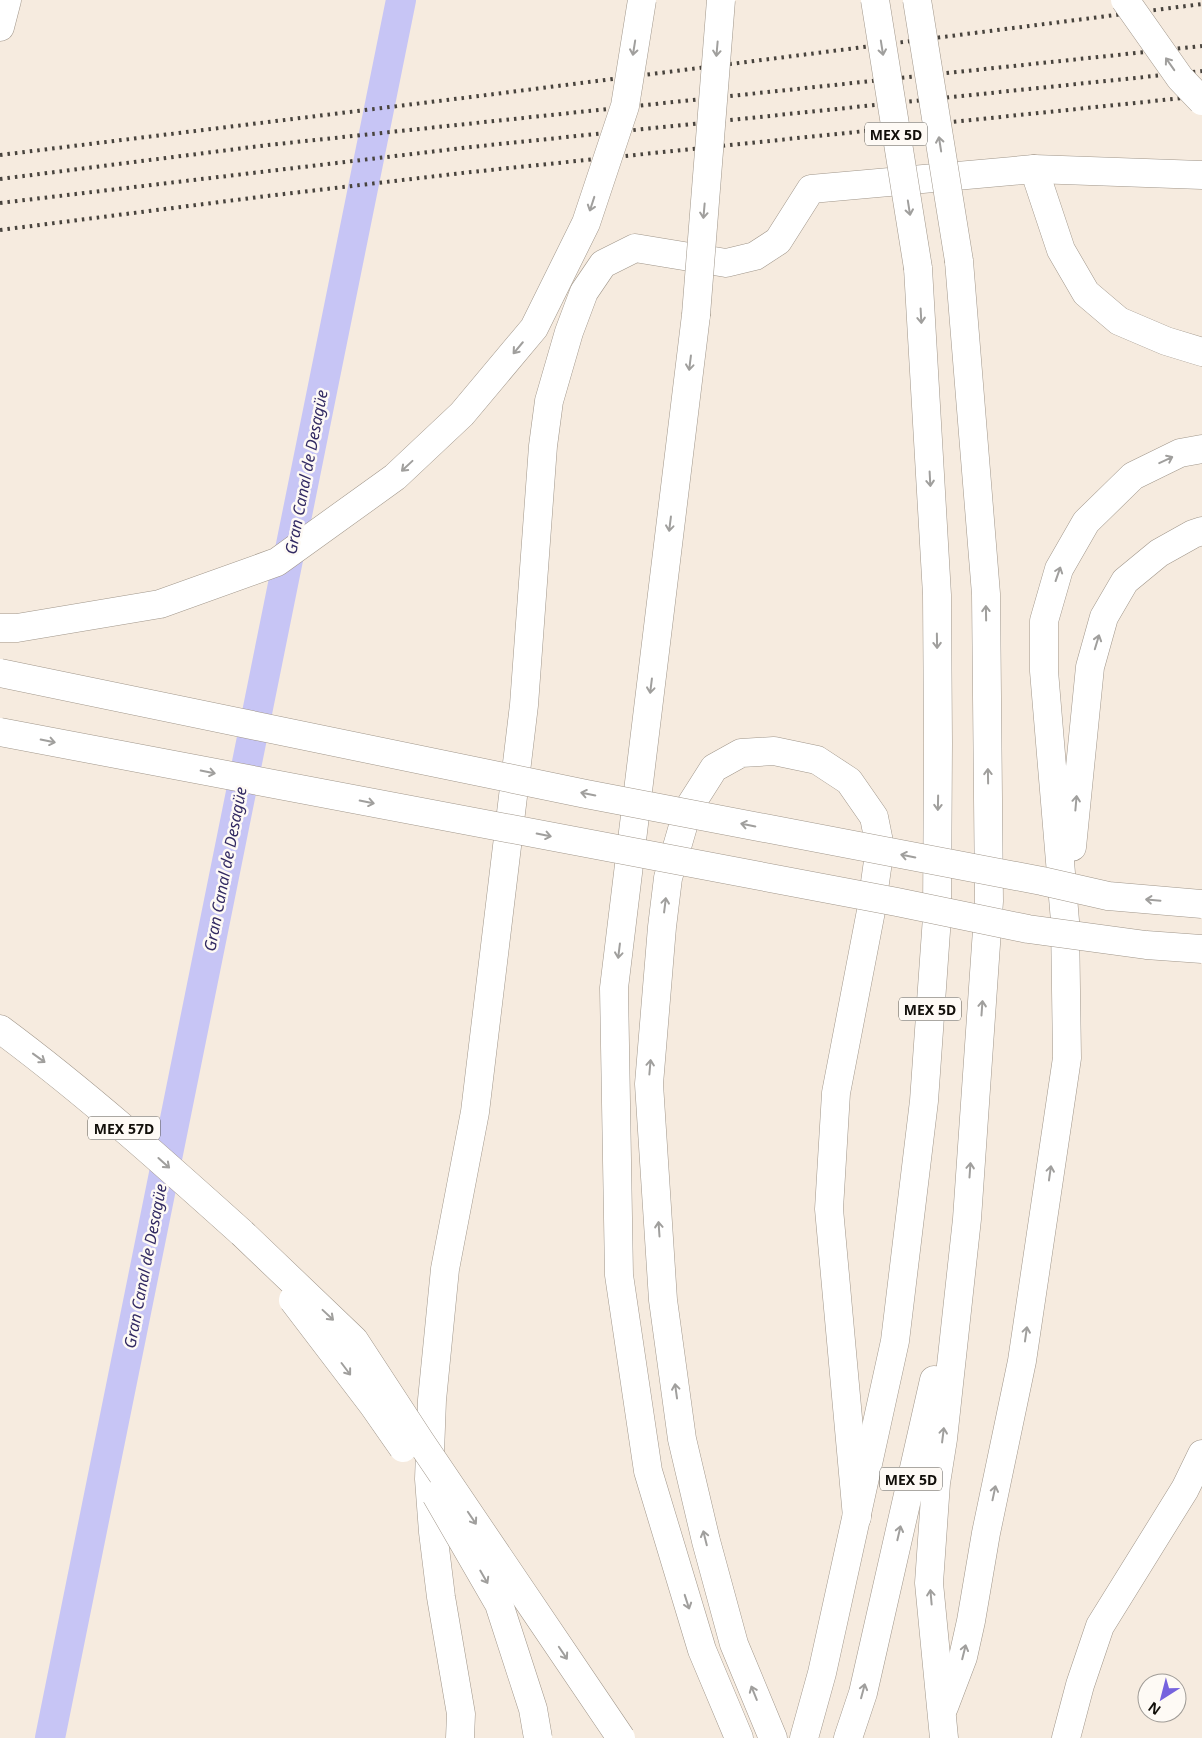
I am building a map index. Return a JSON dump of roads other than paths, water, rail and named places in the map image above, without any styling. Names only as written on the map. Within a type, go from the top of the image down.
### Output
[{"type":"main road","points":[[0,27],[7,0]]},
{"type":"main road","points":[[0,628],[17,628],[160,604],[277,562],[395,477],[462,414],[534,328],[586,223],[625,106],[642,0]]},
{"type":"main road","points":[[721,0],[696,314],[614,988],[618,1275],[648,1471],[702,1650],[739,1738]]},
{"type":"main road","name":"MEX 5D","points":[[804,1738],[822,1673],[895,1342],[924,1101],[936,917],[937,595],[918,268],[875,0]]},
{"type":"main road","name":"MEX 5D","points":[[848,1738],[863,1693],[938,1363],[967,1218],[989,901],[986,594],[958,261],[917,0]]},
{"type":"main road","points":[[1124,0],[1180,78],[1202,101]]},
{"type":"main road","points":[[460,1738],[461,1714],[441,1597],[433,1532],[429,1479],[432,1400],[445,1269],[475,1112],[523,714],[544,437],[549,401],[569,332],[584,292],[603,264],[635,248],[726,263],[755,256],[778,241],[812,189],[1034,169],[1202,175]]},
{"type":"main road","points":[[1034,169],[1062,250],[1086,293],[1119,321],[1166,341],[1202,352]]},
{"type":"main road","points":[[938,1730],[963,1658],[986,1533],[1022,1361],[1067,1058],[1065,921],[1044,671],[1044,621],[1059,569],[1086,522],[1132,476],[1180,453],[1202,450]]},
{"type":"main road","points":[[1065,921],[1090,667],[1104,617],[1125,581],[1159,553],[1202,531]]},
{"type":"main road","points":[[0,673],[586,794],[1042,881],[1108,896],[1202,904]]},
{"type":"main road","points":[[0,732],[868,896],[1028,929],[1146,945],[1202,949]]},
{"type":"main road","points":[[773,1738],[734,1644],[706,1542],[682,1439],[664,1300],[649,1084],[668,878],[688,809],[714,768],[741,754],[774,751],[817,760],[849,781],[874,816],[880,846],[871,911],[836,1093],[829,1209],[857,1517]]},
{"type":"main road","name":"MEX 57D","points":[[0,1030],[49,1065],[145,1146],[242,1233]]},
{"type":"main road","points":[[938,1730],[929,1583],[936,1483],[967,1218]]},
{"type":"main road","points":[[242,1233],[373,1405],[440,1502],[499,1604],[532,1708],[538,1738]]},
{"type":"main road","points":[[242,1233],[354,1340],[420,1441],[622,1738]]},
{"type":"main road","points":[[1066,1738],[1080,1685],[1100,1626],[1185,1489],[1202,1454]]},
{"type":"waterway","name":"Gran Canal de Desagüe","points":[[50,1738],[401,0]]},
{"type":"railway","points":[[0,155],[1202,4]]},
{"type":"railway","points":[[0,179],[268,145],[1202,46]]},
{"type":"railway","points":[[0,203],[471,147],[1202,71]]},
{"type":"railway","points":[[0,230],[471,172],[1202,96]]}]
